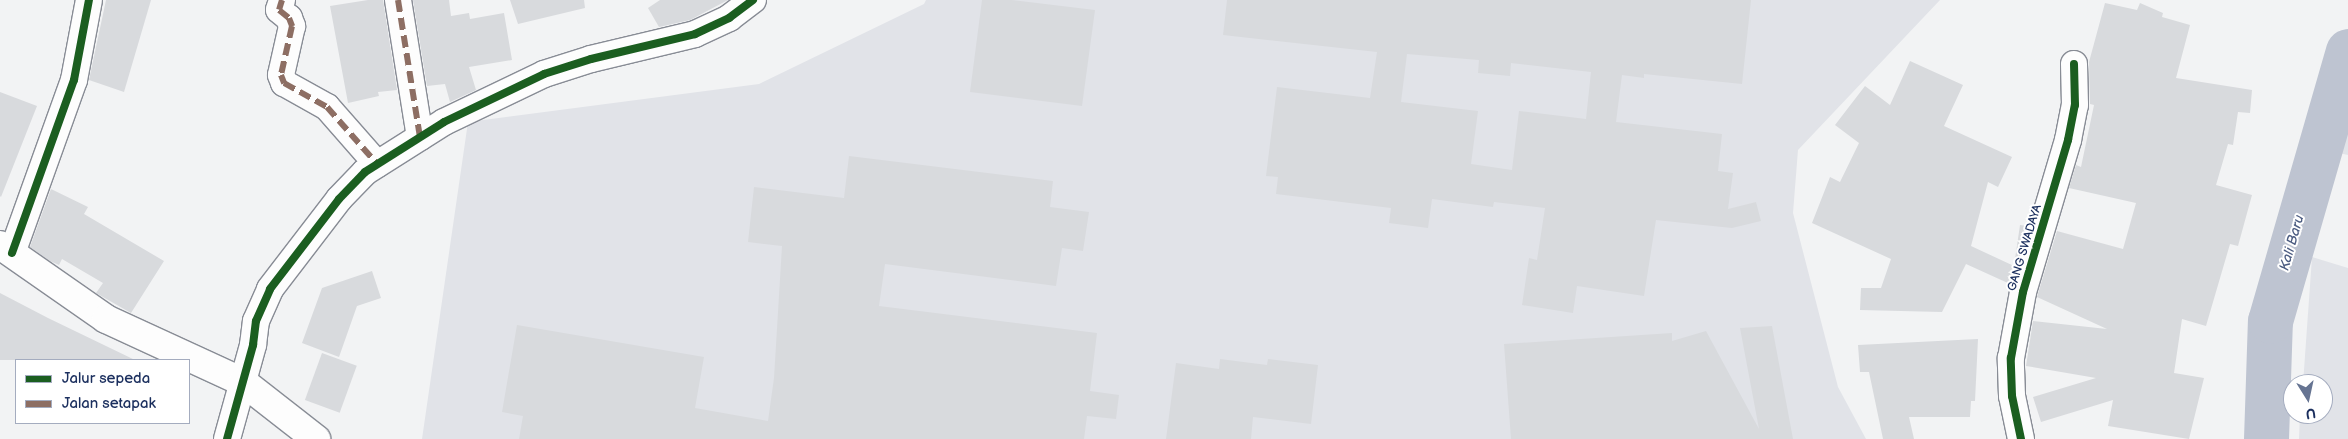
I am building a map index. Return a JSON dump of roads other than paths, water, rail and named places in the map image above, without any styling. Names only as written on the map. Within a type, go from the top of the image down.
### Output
[{"type":"street","points":[[89,0],[74,80],[6,249],[106,319],[243,382],[316,439]]},
{"type":"street","points":[[282,0],[279,10],[289,18],[292,26],[281,75],[284,83],[327,107],[377,164]]},
{"type":"street","points":[[398,0],[420,137]]},
{"type":"street","points":[[227,439],[243,382],[256,321],[270,289],[339,199],[377,164],[420,137],[544,74],[591,59],[695,34],[729,18],[753,0]]},
{"type":"street","name":"GANG SWADAYA","points":[[2021,439],[2012,396],[2011,358],[2017,319],[2068,140],[2075,105],[2074,64]]},
{"type":"waterway","name":"Kali Baru","points":[[2266,439],[2270,321],[2348,51]]}]
